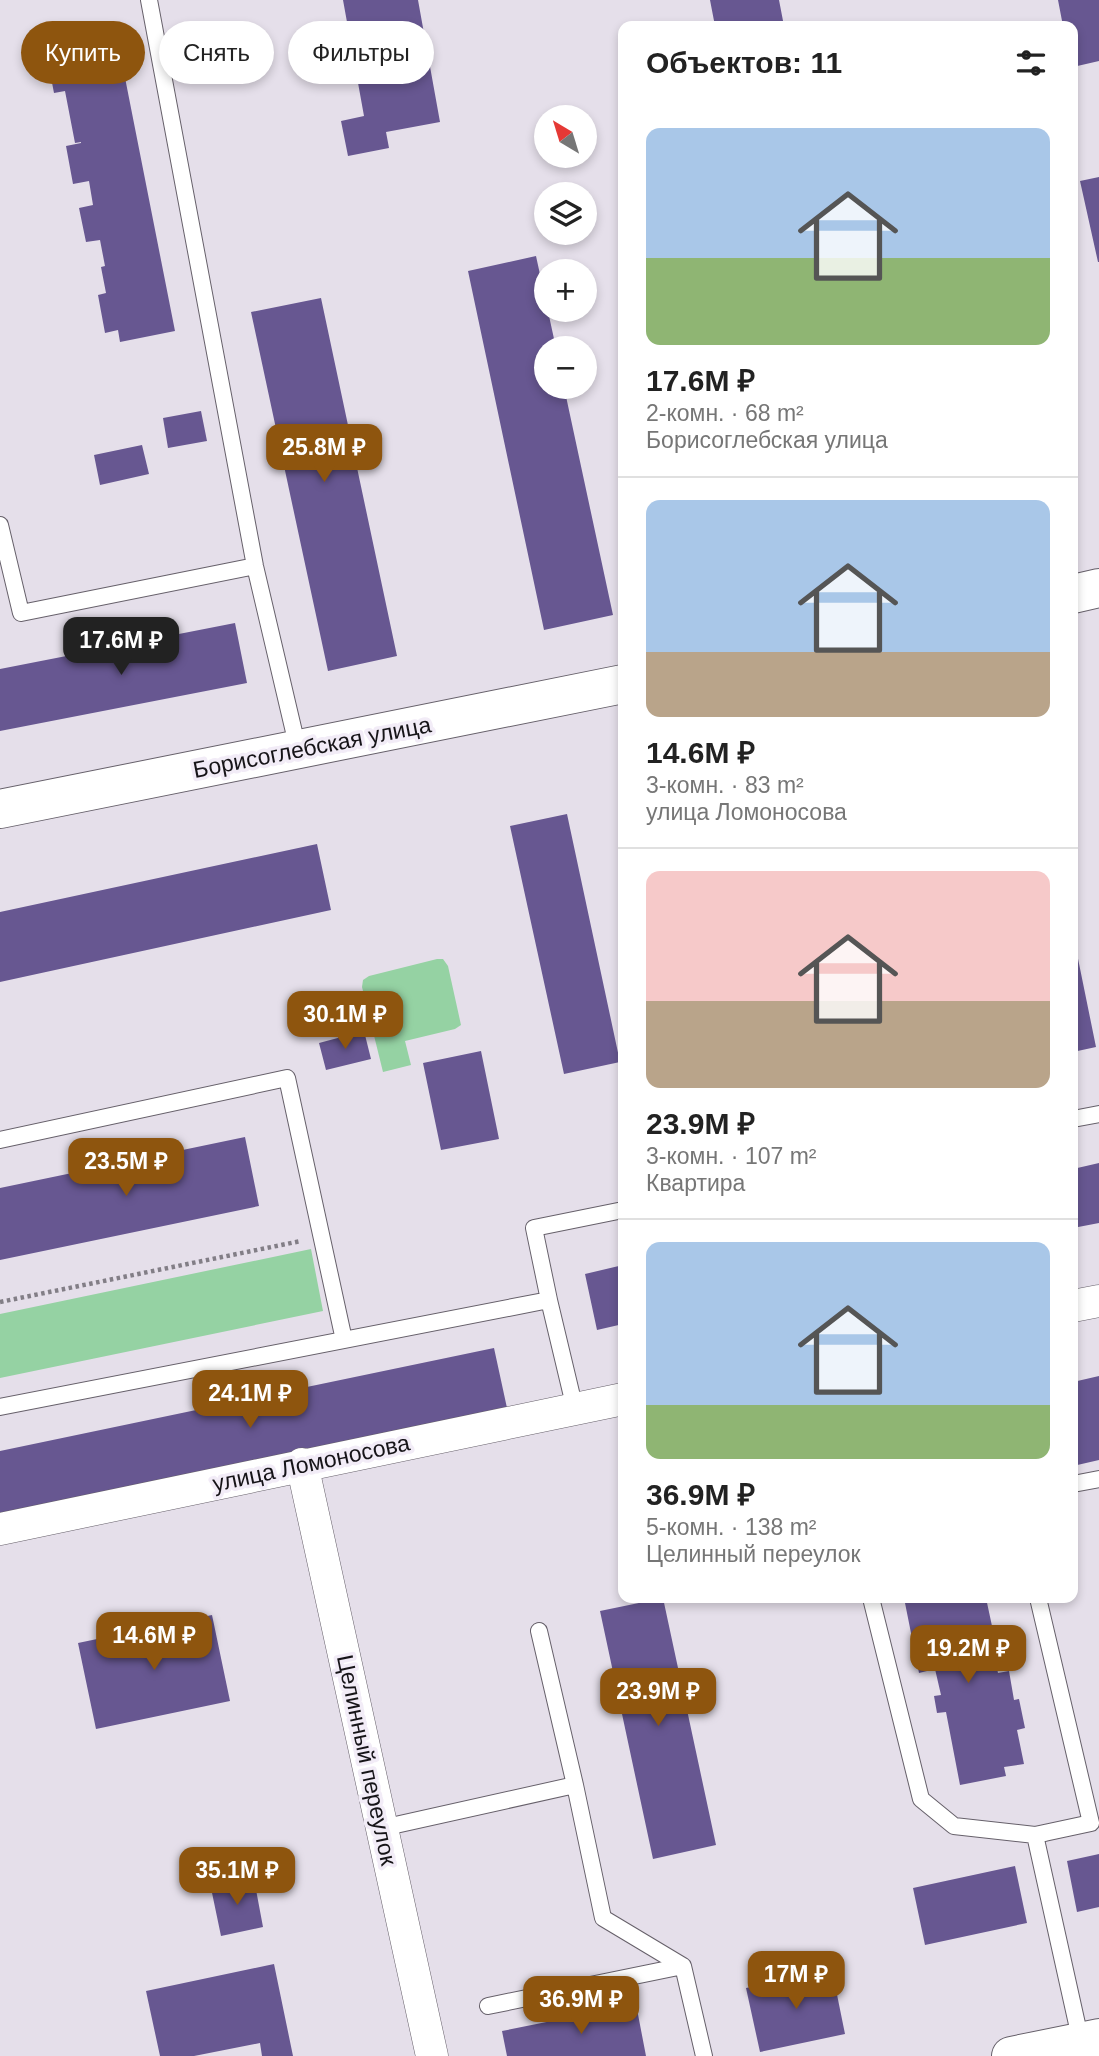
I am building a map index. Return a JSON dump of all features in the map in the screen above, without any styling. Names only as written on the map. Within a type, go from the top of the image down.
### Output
[{"type":"street","points":[[1078,593],[1099,588]]},
{"type":"street","name":"Борисоглебская улица","points":[[0,809],[618,685]]},
{"type":"street","points":[[1078,1305],[1099,1301]]},
{"type":"street","name":"улица Ломоносова","points":[[0,1529],[618,1400]]},
{"type":"street","name":"Целинный переулок","points":[[302,1464],[432,2056]]},
{"type":"street","points":[[1012,2056],[1090,2040]]},
{"type":"lane","points":[[149,0],[255,566],[299,749]]},
{"type":"lane","points":[[0,525],[21,613],[255,566]]},
{"type":"lane","points":[[0,1140],[287,1078],[344,1340]]},
{"type":"lane","points":[[1078,1118],[1099,1114]]},
{"type":"lane","points":[[575,1409],[534,1228],[618,1211]]},
{"type":"lane","points":[[0,1406],[549,1300]]},
{"type":"lane","points":[[1078,1483],[1099,1479]]},
{"type":"lane","points":[[872,1603],[921,1799],[954,1826],[1035,1835],[1095,1822],[1039,1603]]},
{"type":"lane","points":[[539,1631],[603,1918],[683,1966],[704,2056]]},
{"type":"lane","points":[[382,1828],[575,1785]]},
{"type":"lane","points":[[1035,1835],[1090,2040]]},
{"type":"lane","points":[[488,2006],[683,1966]]},
{"type":"path","points":[[0,1302],[322,1237]]},
{"type":"green space","points":[[443,959],[448,966],[461,1025],[455,1029],[405,1041],[411,1065],[383,1072],[362,987],[363,980],[369,976]]},
{"type":"green space","points":[[311,1249],[323,1311],[0,1378],[0,1314]]},
{"type":"building","points":[[343,0],[418,0],[422,21],[347,21]]},
{"type":"building","points":[[710,0],[779,0],[783,21],[714,21]]},
{"type":"building","points":[[1058,0],[1099,0],[1099,61],[1078,66],[1078,21],[1062,21]]},
{"type":"building","points":[[52,84],[126,84],[175,331],[120,342],[118,330],[105,333],[98,295],[106,293],[100,240],[86,242],[79,208],[93,205],[89,181],[73,184],[66,146],[81,142],[75,143],[65,91],[54,93]]},
{"type":"building","points":[[358,84],[433,84],[440,122],[386,132],[389,148],[348,156],[341,121],[364,116]]},
{"type":"building","points":[[1099,177],[1099,262],[1098,262],[1080,181]]},
{"type":"building","points":[[536,256],[534,322],[550,322],[553,336],[534,336],[534,399],[567,399],[613,615],[544,630],[468,271]]},
{"type":"building","points":[[321,298],[397,656],[328,671],[251,312]]},
{"type":"building","points":[[201,411],[207,441],[168,448],[163,418]]},
{"type":"building","points":[[142,445],[149,474],[100,485],[94,455]]},
{"type":"building","points":[[235,623],[247,683],[0,731],[0,669]]},
{"type":"building","points":[[567,814],[618,1062],[564,1074],[510,826]]},
{"type":"building","points":[[317,844],[331,910],[0,982],[0,912]]},
{"type":"building","points":[[1078,959],[1096,1047],[1078,1051]]},
{"type":"building","points":[[364,1031],[371,1059],[326,1070],[319,1043]]},
{"type":"building","points":[[481,1051],[499,1139],[441,1150],[423,1063]]},
{"type":"building","points":[[245,1137],[259,1206],[0,1260],[0,1188]]},
{"type":"building","points":[[1099,1163],[1099,1223],[1078,1227],[1078,1168]]},
{"type":"building","points":[[618,1266],[618,1325],[597,1330],[585,1274]]},
{"type":"building","points":[[494,1348],[507,1408],[0,1514],[0,1451]]},
{"type":"building","points":[[1099,1376],[1099,1460],[1078,1465],[1078,1381]]},
{"type":"building","points":[[639,1603],[664,1603],[716,1845],[653,1859],[600,1611]]},
{"type":"building","points":[[905,1603],[987,1603],[992,1626],[984,1627],[991,1660],[995,1659],[998,1673],[1009,1671],[1014,1700],[1019,1699],[1025,1728],[1017,1730],[1024,1764],[1004,1767],[1006,1776],[960,1785],[946,1712],[937,1713],[934,1696],[941,1695],[935,1669],[919,1673]]},
{"type":"building","points":[[212,1615],[230,1701],[96,1729],[78,1643]]},
{"type":"building","points":[[1099,1854],[1099,1907],[1077,1912],[1067,1861]]},
{"type":"building","points":[[1015,1866],[1027,1923],[925,1945],[913,1888]]},
{"type":"building","points":[[254,1879],[263,1927],[221,1936],[211,1888]]},
{"type":"building","points":[[274,1964],[293,2056],[262,2056],[260,2043],[194,2056],[160,2056],[146,1991]]},
{"type":"building","points":[[832,1970],[845,2034],[760,2052],[746,1988]]},
{"type":"building","points":[[636,2004],[646,2056],[507,2056],[502,2031]]}]
